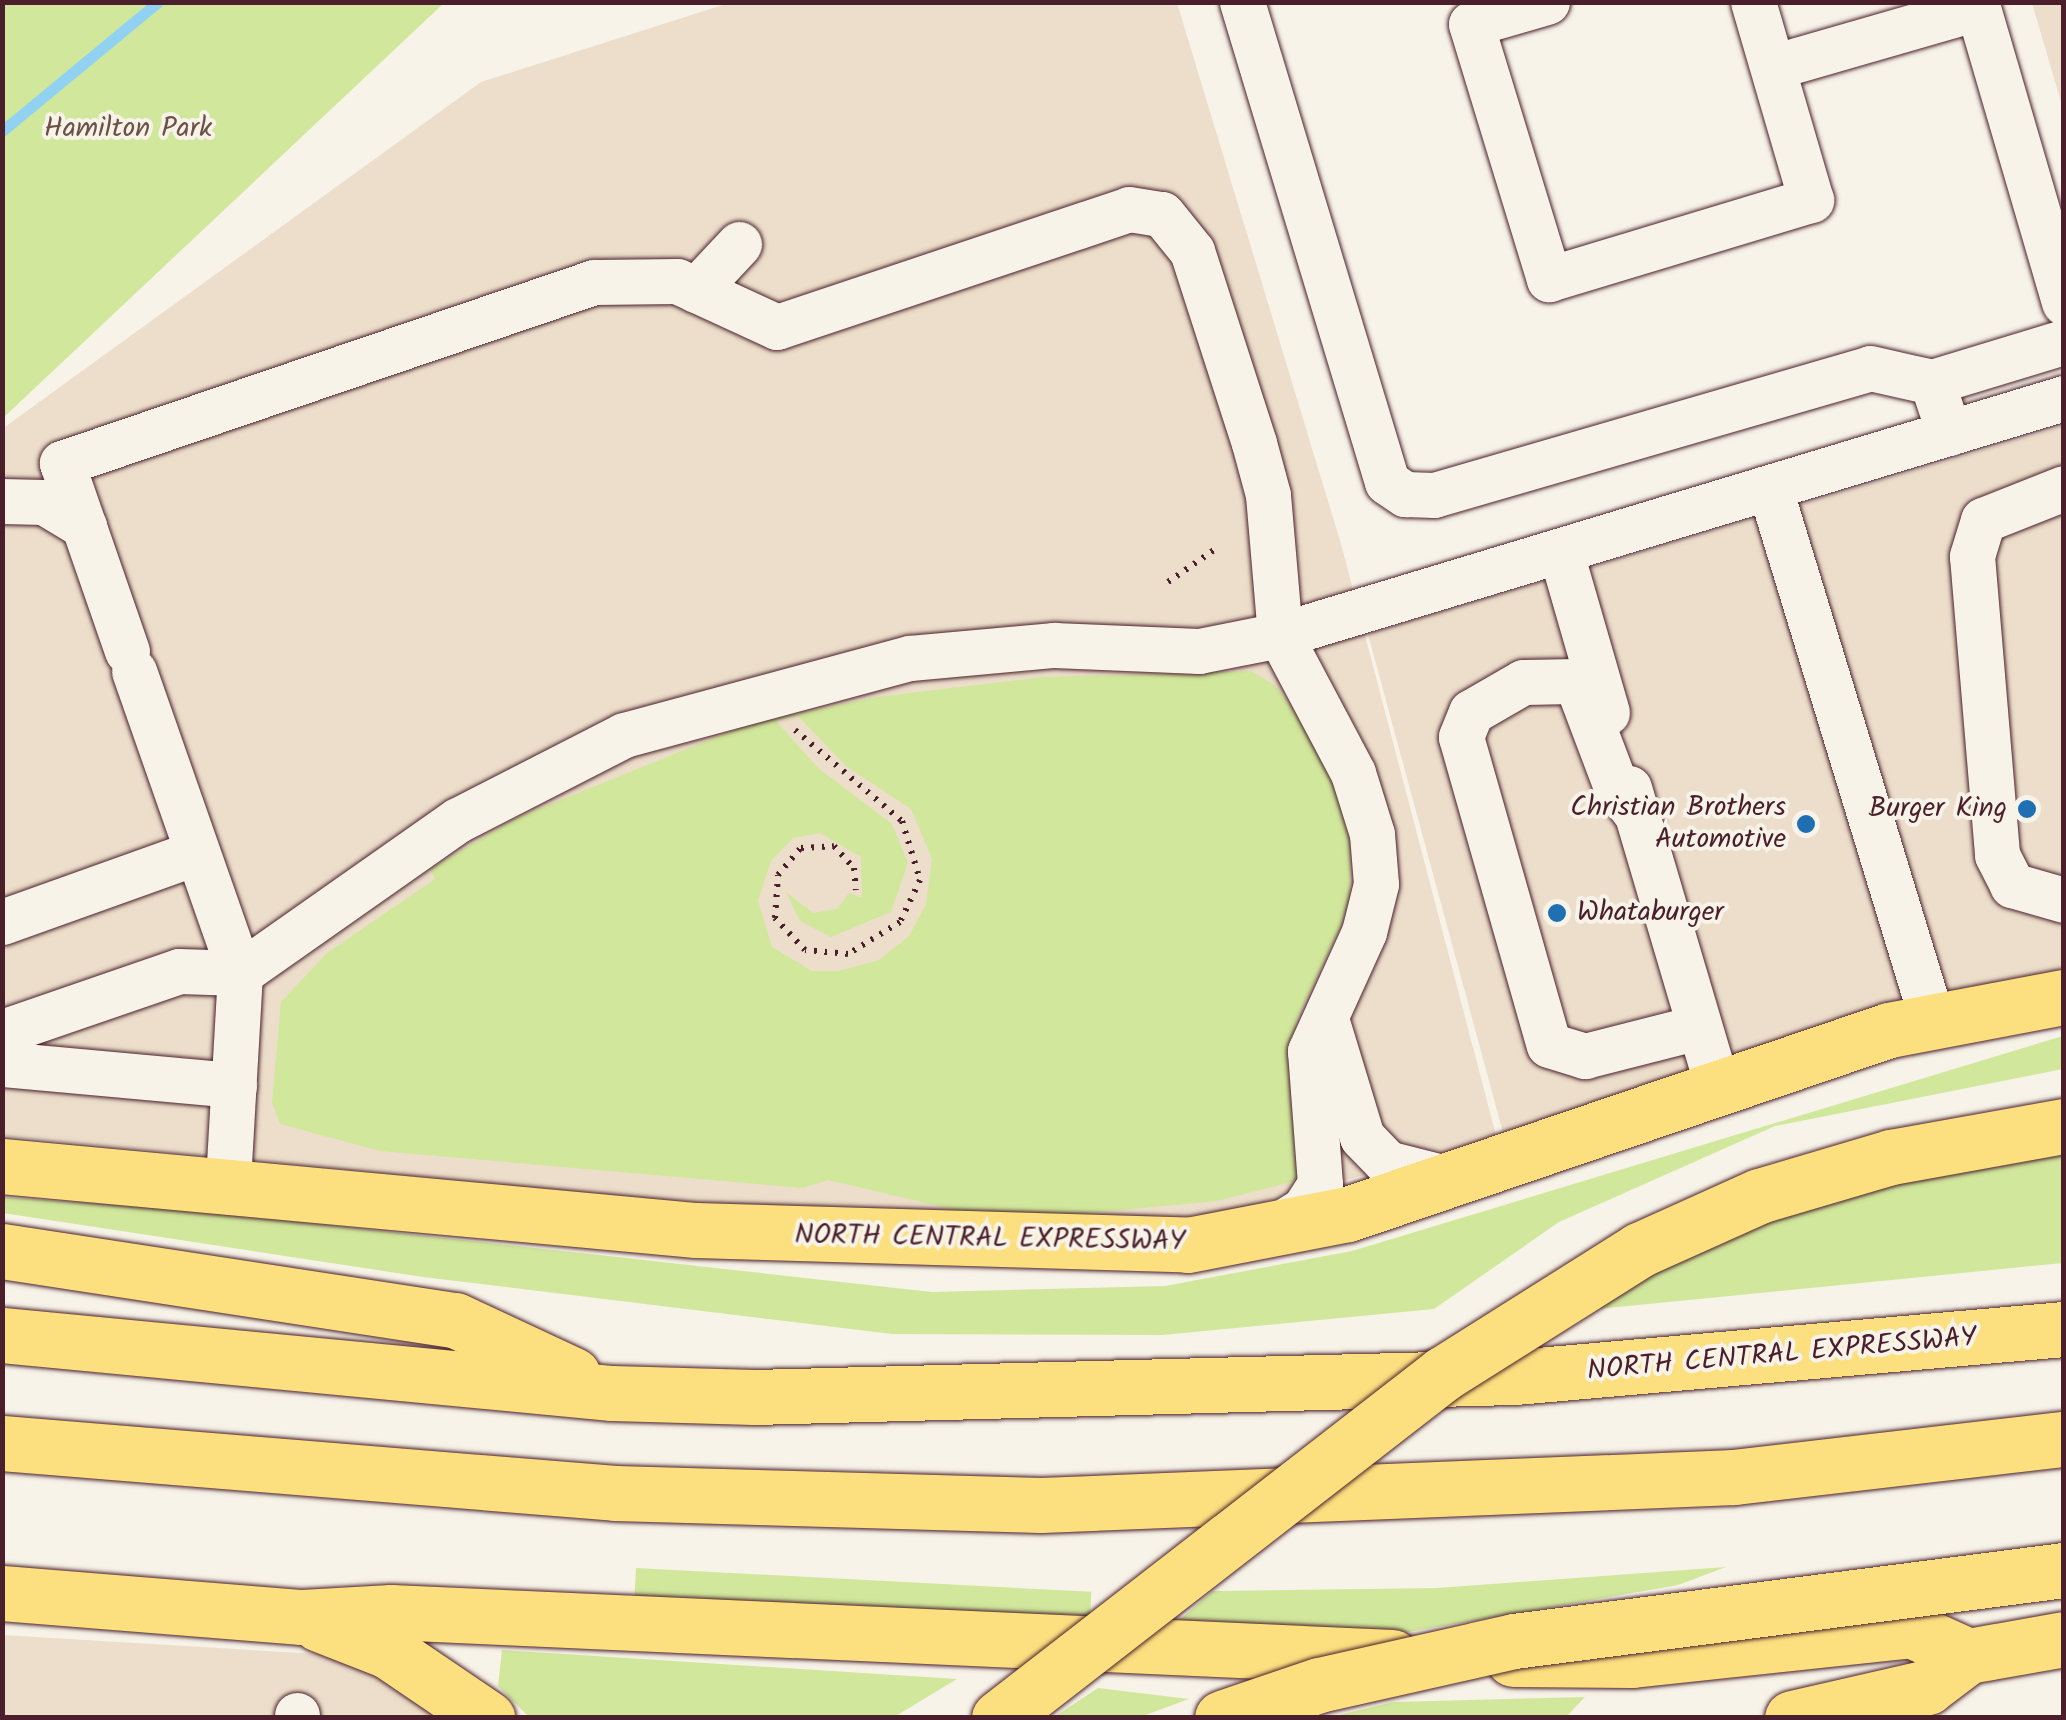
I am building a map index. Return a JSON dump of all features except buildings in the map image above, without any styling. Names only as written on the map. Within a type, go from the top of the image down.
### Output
[{"type":"main road","name":"NORTH CENTRAL EXPRESSWAY","points":[[2,1166],[831,1237],[1116,1246],[1271,1230],[1454,1180],[1718,1088],[1932,1020],[2064,997]]},
{"type":"main road","points":[[999,1718],[1444,1373],[1639,1250],[1759,1196],[1891,1157],[2064,1126]]},
{"type":"main road","points":[[2,1251],[455,1320],[612,1393]]},
{"type":"main road","name":"NORTH CENTRAL EXPRESSWAY","points":[[2,1335],[612,1393],[1302,1387],[1741,1362],[2064,1329]]},
{"type":"main road","points":[[2,1443],[615,1492],[1041,1505],[1734,1477],[2064,1439]]},
{"type":"main road","points":[[1222,1718],[1319,1685],[1514,1641],[2064,1570]]},
{"type":"main road","points":[[2,1593],[302,1617],[391,1612],[1209,1655],[1632,1660],[1912,1630],[1968,1656]]},
{"type":"main road","points":[[302,1617],[388,1651],[487,1718]]},
{"type":"main road","points":[[1792,1718],[1927,1687],[1968,1656],[2064,1639]]},
{"type":"lane","points":[[1242,2],[1387,482],[1405,494],[1434,496],[1870,368],[1932,382],[2064,342]]},
{"type":"lane","points":[[1548,2],[1471,24],[1550,279],[1811,200],[1753,2]]},
{"type":"lane","points":[[1773,67],[1978,5],[2064,303]]},
{"type":"lane","points":[[228,1184],[240,973],[62,463],[594,282],[632,277],[696,290],[777,327],[1129,209],[1162,214],[1192,250],[1268,495],[1280,635],[1354,773],[1372,834],[1376,884],[1328,1025],[1308,1070],[1320,1184],[1304,1209],[1271,1230]]},
{"type":"lane","points":[[696,290],[739,244]]},
{"type":"lane","points":[[1932,382],[1949,433]]},
{"type":"lane","points":[[2,1032],[168,974],[240,973],[528,780],[624,735],[773,690],[910,658],[1054,646],[1199,651],[1280,635],[2064,398]]},
{"type":"lane","points":[[2064,488],[1983,520],[1972,556],[1997,856],[2012,885],[2064,900]]},
{"type":"lane","points":[[1770,489],[1932,1020]]},
{"type":"lane","points":[[2,501],[44,502],[84,526]]},
{"type":"lane","points":[[1560,552],[1696,1028],[1718,1088]]},
{"type":"lane","points":[[1637,816],[1616,786],[1576,681],[1523,682],[1472,712],[1461,737],[1549,1045],[1586,1056],[1696,1028]]},
{"type":"lane","points":[[2,922],[197,852]]},
{"type":"lane","points":[[1328,1025],[1362,1137],[1387,1163],[1454,1180]]},
{"type":"lane","points":[[2,1064],[234,1085]]},
{"type":"path","points":[[1168,582],[1214,550]]},
{"type":"path","points":[[773,690],[812,748],[902,821],[921,869],[914,904],[862,949],[806,950],[775,918],[778,875],[801,848],[834,846],[854,868],[856,890]]},
{"type":"shaded area","points":[[729,3],[1177,3],[1341,544],[1497,1139],[1225,1213],[997,1233],[3,1136],[2,429],[481,82]]},
{"type":"shaded area","points":[[2032,3],[2063,3],[2063,109]]},
{"type":"shaded area","points":[[2063,426],[2063,974],[1504,1136],[1368,634]]},
{"type":"shaded area","points":[[2,1635],[318,1654],[386,1680],[443,1717],[3,1717]]},
{"type":"green space","name":"Hamilton Park","points":[[3,2],[444,2],[444,3],[3,418]]},
{"type":"green space","points":[[1251,671],[1276,686],[1317,742],[1350,815],[1350,906],[1296,1021],[1293,1078],[1307,1178],[1217,1201],[1002,1221],[828,1180],[803,1188],[380,1151],[280,1124],[272,1103],[281,1002],[327,953],[435,879],[430,869],[516,818],[751,723],[877,697],[1043,677]],"holes":[[[798,716],[846,766],[911,809],[932,859],[926,904],[909,936],[879,960],[839,971],[812,971],[772,947],[758,901],[771,861],[793,838],[820,833],[861,857],[862,898],[849,893],[837,909],[813,913],[786,892],[800,921],[831,937],[891,912],[908,863],[892,824],[818,768],[776,721]]]},
{"type":"green space","points":[[2063,1036],[2063,1069],[1775,1126],[1559,1222],[1434,1309],[1163,1335],[892,1334],[423,1277],[3,1213],[2,1197],[202,1211],[932,1292],[1165,1286],[1352,1251]]},
{"type":"green space","points":[[2063,1146],[2063,1263],[1577,1311],[1748,1224],[1949,1163]]},
{"type":"green space","points":[[1726,1567],[1678,1585],[1403,1633],[1169,1629],[1213,1591],[1437,1588]]},
{"type":"green space","points":[[636,1568],[1091,1592],[1090,1620],[635,1596]]},
{"type":"green space","points":[[502,1650],[957,1679],[894,1717],[529,1717],[498,1686]]},
{"type":"green space","points":[[1098,1688],[1189,1699],[1140,1717],[1054,1717]]},
{"type":"green space","points":[[1585,1697],[1566,1717],[1330,1717],[1393,1702]]},
{"type":"waterway","points":[[2,131],[158,2]]},
{"type":"place","name":"Burger King","points":[[2027,809]]},
{"type":"place","name":"Christian Brothers Automotive","points":[[1806,824]]},
{"type":"place","name":"Whataburger","points":[[1557,913]]}]
